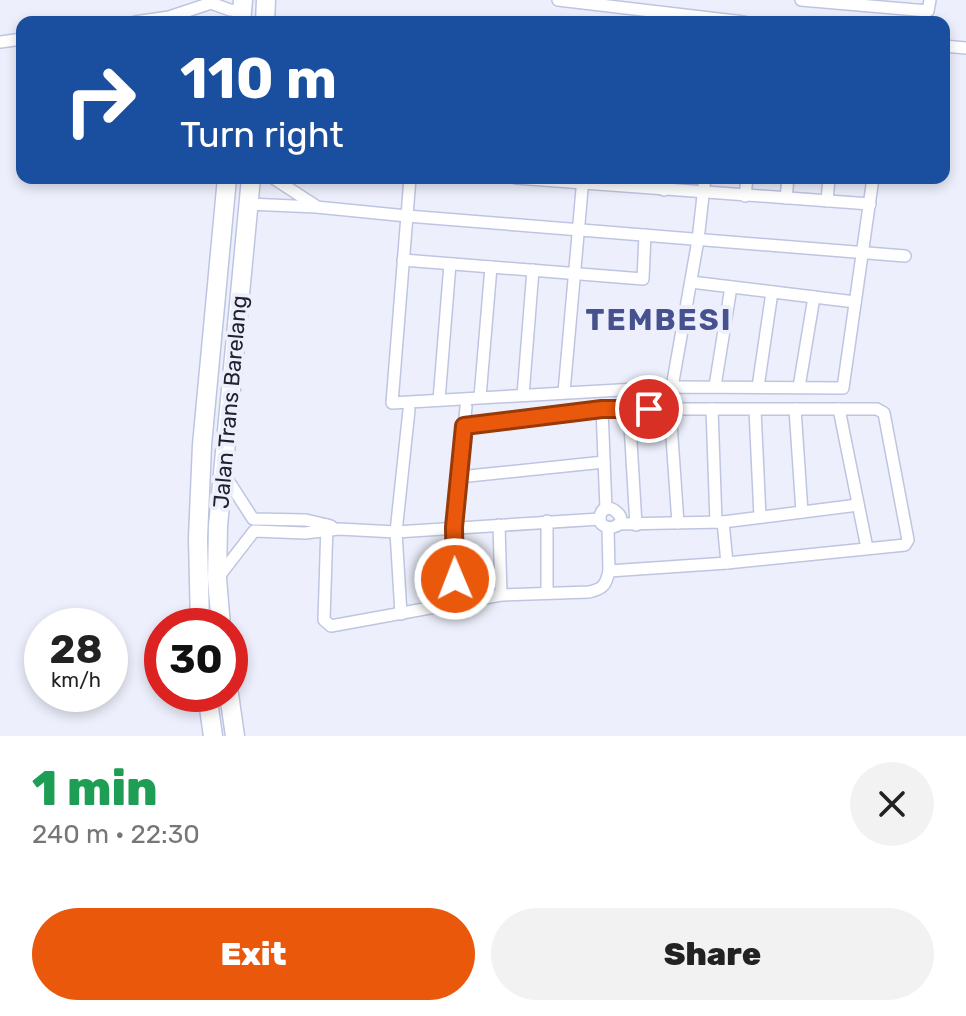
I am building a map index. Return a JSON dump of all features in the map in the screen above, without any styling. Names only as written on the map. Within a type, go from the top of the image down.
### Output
[{"type":"highway","name":"Jalan Trans Barelang","points":[[199,608],[202,445],[226,184]]},
{"type":"highway","name":"Jalan Trans Barelang","points":[[219,608],[218,526],[251,184]]},
{"type":"highway","points":[[210,712],[213,736]]},
{"type":"highway","points":[[232,712],[235,736]]},
{"type":"street","points":[[558,0],[693,16]]},
{"type":"street","points":[[801,0],[928,11],[930,0]]},
{"type":"street","points":[[172,16],[211,2],[242,11]]},
{"type":"street","points":[[282,184],[316,207]]},
{"type":"street","points":[[410,184],[392,403],[672,387],[843,388],[872,184]]},
{"type":"street","points":[[564,392],[582,184]]},
{"type":"street","points":[[664,184],[704,193],[870,204]]},
{"type":"street","points":[[672,387],[705,184]]},
{"type":"street","points":[[745,196],[746,184]]},
{"type":"street","points":[[786,198],[787,184]]},
{"type":"street","points":[[827,201],[828,184]]},
{"type":"street","points":[[249,204],[905,256]]},
{"type":"street","points":[[403,260],[643,279],[645,235]]},
{"type":"street","points":[[439,400],[450,264]]},
{"type":"street","points":[[480,397],[491,267]]},
{"type":"street","points":[[523,395],[533,270]]},
{"type":"street","points":[[691,282],[855,302]]},
{"type":"street","points":[[715,386],[731,287]]},
{"type":"street","points":[[758,387],[772,292]]},
{"type":"street","points":[[799,387],[814,297]]},
{"type":"street","points":[[455,604],[454,527],[466,407]]},
{"type":"street","points":[[464,426],[629,408],[877,409],[884,413],[908,540],[905,545],[609,571]]},
{"type":"street","points":[[629,408],[636,525]]},
{"type":"street","points":[[326,528],[324,620],[331,626],[501,595],[601,589],[607,583],[609,571],[602,409]]},
{"type":"street","points":[[670,409],[678,523]]},
{"type":"street","points":[[712,409],[719,522],[727,563]]},
{"type":"street","points":[[795,409],[802,512]]},
{"type":"street","points":[[839,409],[867,548]]},
{"type":"street","points":[[401,614],[396,532],[409,410]]},
{"type":"street","points":[[755,410],[760,517]]},
{"type":"street","points":[[459,477],[604,462]]},
{"type":"street","points":[[224,474],[253,525]]},
{"type":"street","points":[[253,525],[306,520],[326,528],[396,532],[547,521],[608,520],[636,525],[719,522],[858,505]]},
{"type":"street","points":[[547,521],[547,592]]},
{"type":"street","points":[[197,584],[214,583],[253,525]]},
{"type":"street","points":[[499,525],[501,595]]},
{"type":"district","name":"TEMBESI","points":[[659,320]]},
{"type":"route","points":[[455,579],[454,527],[464,426],[602,409],[649,409]]}]
